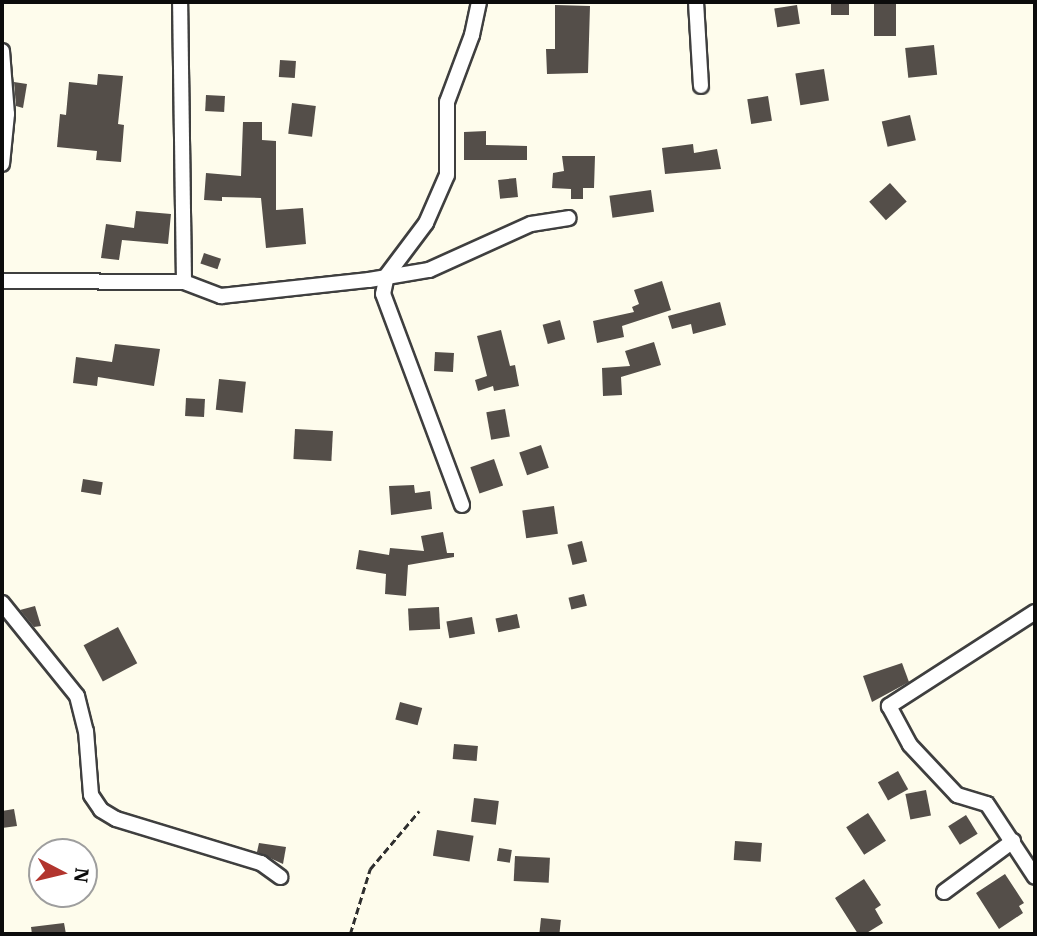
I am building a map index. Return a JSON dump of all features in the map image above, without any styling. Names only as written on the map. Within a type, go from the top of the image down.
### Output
[{"type":"street","points":[[180,2],[184,282]]},
{"type":"street","points":[[462,505],[383,294],[387,275],[426,223],[447,175],[447,102],[472,35],[479,2]]},
{"type":"street","points":[[696,2],[701,86]]},
{"type":"street","points":[[2,51],[7,114],[2,164]]},
{"type":"street","points":[[2,281],[184,282],[221,296],[369,281],[387,275],[429,270],[531,224],[569,218]]},
{"type":"street","points":[[2,603],[77,696],[86,731],[91,795],[101,810],[116,819],[261,863],[280,877]]},
{"type":"street","points":[[1035,612],[889,706],[910,745],[957,795],[987,804],[1035,877]]},
{"type":"street","points":[[944,892],[1013,841]]},
{"type":"path","points":[[350,934],[370,869],[419,811]]},
{"type":"building","points":[[831,2],[849,2],[849,15],[831,15]]},
{"type":"building","points":[[874,2],[896,2],[896,36],[874,36]]},
{"type":"building","points":[[555,5],[590,6],[588,73],[547,74],[546,49],[555,49]]},
{"type":"building","points":[[797,5],[800,24],[777,27],[774,9]]},
{"type":"building","points":[[934,45],[937,75],[908,78],[905,48]]},
{"type":"building","points":[[280,60],[296,61],[295,78],[279,77]]},
{"type":"building","points":[[824,69],[829,101],[800,105],[795,74]]},
{"type":"building","points":[[98,74],[123,76],[118,124],[124,125],[121,162],[96,160],[97,151],[57,147],[60,114],[66,115],[69,82],[97,85]]},
{"type":"building","points":[[14,82],[27,84],[23,108],[16,106]]},
{"type":"building","points":[[206,95],[225,96],[224,112],[205,111]]},
{"type":"building","points":[[768,96],[772,121],[751,124],[747,99]]},
{"type":"building","points":[[292,103],[316,106],[312,137],[288,134]]},
{"type":"building","points":[[910,115],[916,140],[888,147],[882,122]]},
{"type":"building","points":[[243,122],[262,122],[262,140],[276,141],[276,210],[303,208],[306,244],[266,248],[261,198],[222,197],[222,201],[204,200],[206,173],[241,176]]},
{"type":"building","points":[[486,131],[486,145],[527,146],[527,160],[464,160],[464,132]]},
{"type":"building","points":[[693,144],[694,153],[717,149],[721,169],[665,174],[662,148]]},
{"type":"building","points":[[562,156],[595,156],[594,188],[583,188],[583,199],[571,199],[571,189],[552,188],[553,173],[564,171]]},
{"type":"building","points":[[516,178],[518,197],[500,199],[498,180]]},
{"type":"building","points":[[890,183],[907,202],[886,220],[869,202]]},
{"type":"building","points":[[651,190],[654,212],[612,218],[609,196]]},
{"type":"building","points":[[136,211],[171,214],[168,244],[122,240],[119,260],[101,258],[106,224],[134,228]]},
{"type":"building","points":[[204,253],[221,259],[217,269],[200,263]]},
{"type":"building","points":[[662,281],[671,310],[622,326],[624,337],[597,343],[593,321],[634,312],[632,307],[639,304],[634,290]]},
{"type":"building","points":[[720,302],[726,325],[693,334],[691,324],[672,329],[668,316]]},
{"type":"building","points":[[560,320],[565,339],[548,344],[543,325]]},
{"type":"building","points":[[501,330],[510,366],[515,365],[519,386],[494,391],[493,386],[478,391],[475,380],[487,376],[477,336]]},
{"type":"building","points":[[654,342],[661,365],[621,377],[622,395],[603,396],[602,368],[630,366],[625,351]]},
{"type":"building","points":[[115,344],[160,349],[154,386],[98,377],[97,386],[73,383],[76,357],[112,362]]},
{"type":"building","points":[[435,352],[454,353],[453,372],[434,371]]},
{"type":"building","points":[[219,379],[246,382],[243,413],[216,410]]},
{"type":"building","points":[[186,398],[205,399],[204,417],[185,416]]},
{"type":"building","points":[[505,409],[510,437],[491,440],[486,412]]},
{"type":"building","points":[[295,429],[333,431],[331,461],[293,459]]},
{"type":"building","points":[[541,445],[549,468],[527,475],[519,452]]},
{"type":"building","points":[[494,459],[503,485],[479,494],[470,467]]},
{"type":"building","points":[[83,479],[103,482],[101,495],[81,492]]},
{"type":"building","points":[[414,485],[415,493],[430,491],[432,509],[391,515],[389,486]]},
{"type":"building","points":[[554,506],[558,534],[526,538],[522,510]]},
{"type":"building","points":[[443,532],[447,553],[454,553],[454,557],[408,565],[406,596],[385,594],[386,574],[356,569],[359,550],[389,555],[390,548],[424,551],[421,536]]},
{"type":"building","points":[[582,541],[587,561],[573,565],[567,545]]},
{"type":"building","points":[[584,594],[587,606],[571,610],[568,598]]},
{"type":"building","points":[[35,606],[41,626],[34,627],[20,610]]},
{"type":"building","points":[[439,607],[440,629],[409,631],[408,609]]},
{"type":"building","points":[[517,614],[520,628],[498,632],[495,619]]},
{"type":"building","points":[[472,617],[475,634],[449,638],[446,622]]},
{"type":"building","points":[[118,627],[137,663],[103,682],[84,645]]},
{"type":"building","points":[[902,663],[909,682],[872,702],[863,676]]},
{"type":"building","points":[[400,702],[422,708],[418,725],[395,719]]},
{"type":"building","points":[[454,744],[478,746],[477,761],[453,759]]},
{"type":"building","points":[[898,771],[908,789],[888,801],[878,782]]},
{"type":"building","points":[[926,790],[931,816],[910,820],[905,794]]},
{"type":"building","points":[[474,798],[499,801],[496,825],[471,822]]},
{"type":"building","points":[[14,809],[17,826],[2,828],[2,811]]},
{"type":"building","points":[[868,813],[886,841],[864,855],[846,827]]},
{"type":"building","points":[[966,815],[978,834],[960,845],[948,826]]},
{"type":"building","points":[[437,830],[474,836],[469,861],[433,856]]},
{"type":"building","points":[[735,841],[762,843],[761,862],[734,860]]},
{"type":"building","points":[[259,843],[286,847],[283,864],[257,852]]},
{"type":"building","points":[[499,848],[512,850],[510,863],[497,861]]},
{"type":"building","points":[[515,856],[550,858],[549,883],[514,881]]},
{"type":"building","points":[[1005,874],[1024,903],[1019,906],[1023,913],[999,929],[976,893]]},
{"type":"building","points":[[864,879],[881,905],[875,909],[883,923],[865,934],[858,934],[835,898]]},
{"type":"building","points":[[541,918],[561,920],[559,934],[539,934]]},
{"type":"building","points":[[64,923],[66,934],[32,934],[31,927]]}]
